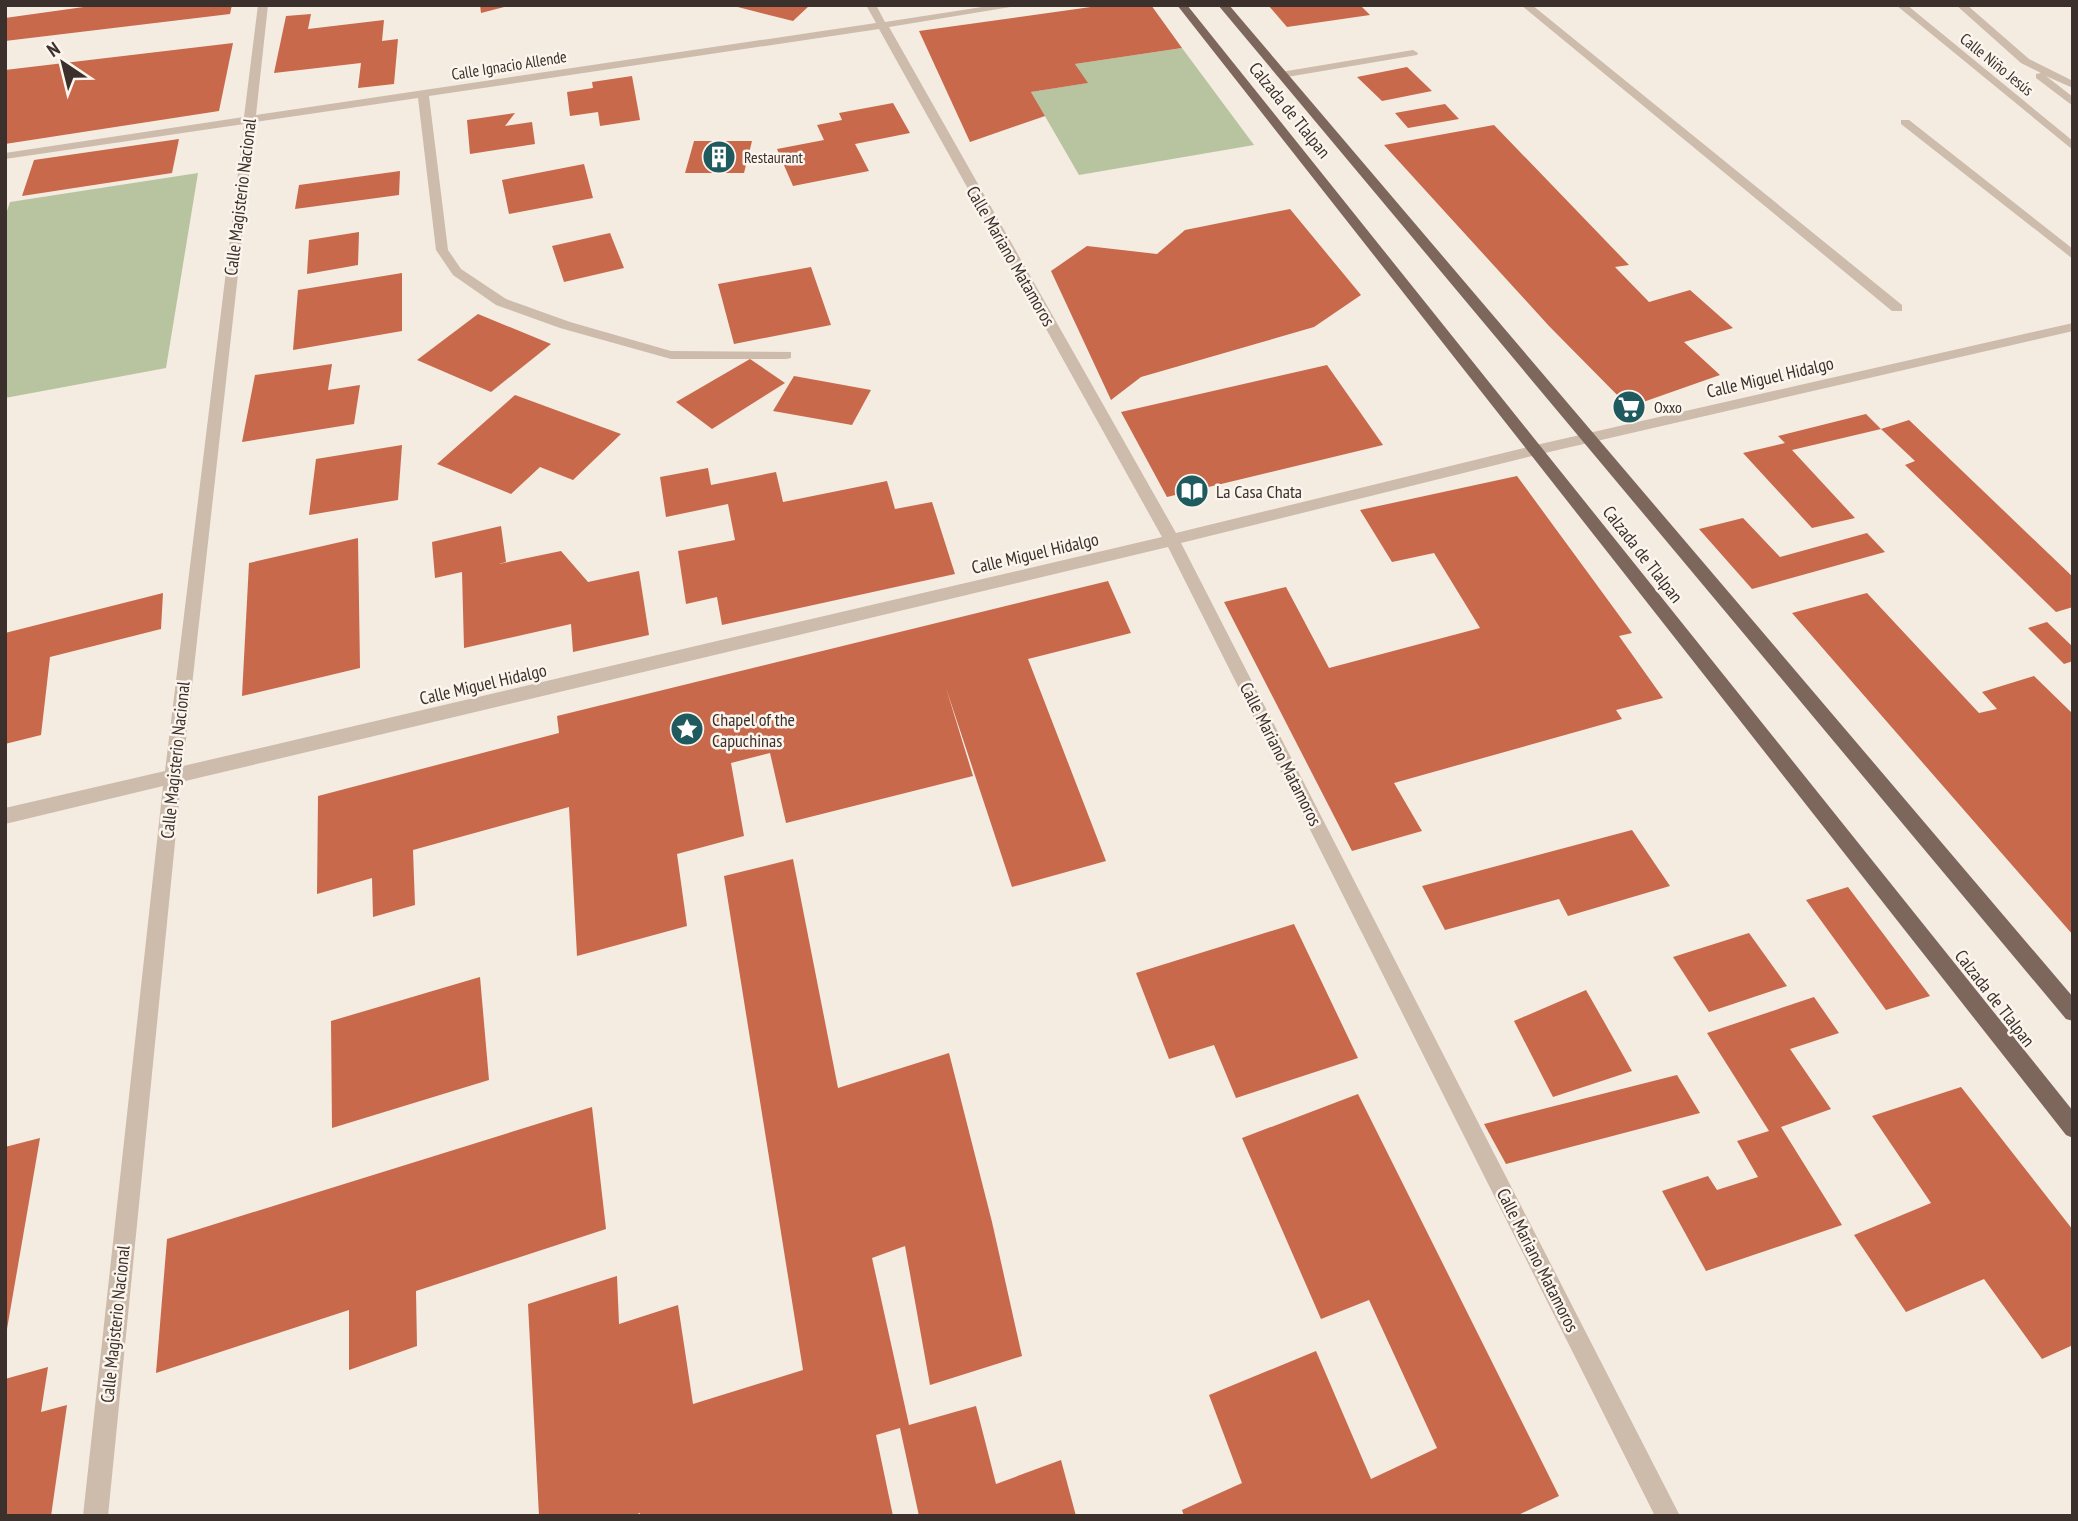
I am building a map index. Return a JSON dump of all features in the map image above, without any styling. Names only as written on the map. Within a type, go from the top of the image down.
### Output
[{"type":"main road","name":"Calzada de Tlalpan","points":[[1182,5],[2073,1128]]},
{"type":"main road","name":"Calzada de Tlalpan","points":[[1223,5],[2073,1012]]},
{"type":"street","name":"Calle Magisterio Nacional","points":[[95,1516],[173,777],[262,5]]},
{"type":"street","name":"Calle Mariano Matamoros","points":[[871,5],[1172,540],[1668,1516]]},
{"type":"street","name":"Calle Ignacio Allende","points":[[5,156],[1017,5]]},
{"type":"street","points":[[1526,5],[1897,308]]},
{"type":"street","name":"Calle Niño Jesús","points":[[1901,5],[2073,147]]},
{"type":"street","points":[[1961,5],[2073,103]]},
{"type":"street","points":[[1281,75],[1413,53]]},
{"type":"street","points":[[2025,61],[2073,85]]},
{"type":"street","points":[[423,93],[442,250],[457,272],[501,302],[565,325],[671,355],[786,355]]},
{"type":"street","points":[[1905,122],[2073,255]]},
{"type":"street","name":"Calle Miguel Hidalgo","points":[[5,816],[1172,540],[1536,450],[2073,327]]},
{"type":"green space","points":[[1182,48],[1254,145],[1079,175],[1031,92],[1087,83],[1075,64]]},
{"type":"green space","points":[[198,173],[166,368],[5,398],[5,217],[10,202]]},
{"type":"building","points":[[98,5],[232,5],[230,14],[5,41],[5,18]]},
{"type":"building","points":[[480,5],[512,5],[481,13]]},
{"type":"building","points":[[730,5],[810,5],[793,21]]},
{"type":"building","points":[[1105,5],[1151,5],[1182,48],[1075,64],[1088,83],[1031,92],[1045,116],[970,142],[919,31]]},
{"type":"building","points":[[1268,5],[1360,5],[1370,15],[1287,27]]},
{"type":"building","points":[[311,14],[308,29],[384,20],[382,41],[398,39],[394,84],[358,88],[361,63],[274,73],[286,16]]},
{"type":"building","points":[[233,43],[219,111],[5,144],[5,70]]},
{"type":"building","points":[[1407,67],[1432,91],[1382,101],[1357,77]]},
{"type":"building","points":[[632,76],[640,120],[600,126],[598,112],[570,116],[567,92],[593,88],[592,82]]},
{"type":"building","points":[[893,103],[910,133],[855,144],[869,171],[793,186],[777,149],[824,140],[817,125],[842,120],[839,113]]},
{"type":"building","points":[[1445,104],[1459,119],[1408,128],[1395,113]]},
{"type":"building","points":[[515,113],[505,126],[532,122],[535,144],[470,154],[467,120]]},
{"type":"building","points":[[1494,125],[1629,265],[1615,267],[1649,302],[1690,290],[1733,328],[1684,342],[1720,375],[1629,407],[1549,326],[1384,145]]},
{"type":"building","points":[[179,139],[172,173],[22,196],[34,160]]},
{"type":"building","name":"Restaurant","points":[[694,141],[752,141],[744,173],[685,173]]},
{"type":"building","points":[[584,164],[593,198],[509,214],[502,180]]},
{"type":"building","points":[[400,171],[399,195],[295,209],[299,185]]},
{"type":"building","points":[[1290,209],[1361,295],[1314,327],[1141,377],[1111,400],[1051,271],[1087,246],[1157,254],[1185,230]]},
{"type":"building","points":[[359,232],[358,265],[307,274],[309,240]]},
{"type":"building","points":[[610,233],[624,268],[564,282],[552,246]]},
{"type":"building","points":[[811,267],[831,325],[734,344],[718,284]]},
{"type":"building","points":[[402,273],[402,331],[293,350],[298,290]]},
{"type":"building","points":[[478,314],[551,344],[491,392],[417,360]]},
{"type":"building","points":[[750,359],[785,383],[712,429],[676,402]]},
{"type":"building","points":[[332,364],[328,390],[360,385],[354,424],[242,442],[255,375]]},
{"type":"building","points":[[1327,365],[1383,445],[1167,497],[1121,412]]},
{"type":"building","points":[[794,376],[871,390],[852,425],[773,411]]},
{"type":"building","points":[[515,395],[621,434],[573,480],[540,467],[511,494],[437,464]]},
{"type":"building","points":[[1866,414],[1881,429],[1792,450],[1855,518],[1812,528],[1743,453],[1785,443],[1778,436]]},
{"type":"building","points":[[1909,420],[2073,577],[2073,607],[2056,612],[1905,465],[1915,461],[1881,429]]},
{"type":"building","points":[[402,445],[398,500],[309,515],[316,459]]},
{"type":"building","points":[[708,468],[711,485],[776,472],[783,502],[887,481],[895,509],[932,502],[955,574],[722,625],[717,597],[686,604],[678,551],[735,540],[728,504],[666,517],[660,477]]},
{"type":"building","points":[[1517,476],[1632,633],[1619,636],[1663,698],[1616,710],[1622,719],[1394,783],[1422,831],[1352,851],[1224,602],[1286,587],[1329,668],[1480,628],[1434,553],[1392,562],[1360,510]]},
{"type":"building","points":[[1743,518],[1780,557],[1867,533],[1885,552],[1752,589],[1699,529]]},
{"type":"building","points":[[501,526],[506,562],[499,564],[561,551],[588,582],[639,571],[649,635],[573,652],[571,624],[464,648],[462,572],[435,578],[432,542]]},
{"type":"building","points":[[358,538],[360,668],[242,696],[249,563]]},
{"type":"building","points":[[1108,581],[1131,633],[1028,659],[1106,861],[1012,887],[946,688],[973,776],[786,823],[770,753],[731,763],[744,836],[677,854],[687,926],[577,956],[569,807],[413,850],[415,905],[373,917],[372,878],[317,894],[318,796],[559,733],[557,716]]},
{"type":"building","points":[[163,593],[161,629],[50,657],[41,735],[5,744],[5,633]]},
{"type":"building","points":[[1867,593],[1979,713],[1997,709],[1982,692],[2034,676],[2073,714],[2073,935],[1792,613]]},
{"type":"building","points":[[2047,622],[2073,647],[2073,661],[2064,664],[2028,628]]},
{"type":"building","points":[[1632,830],[1670,886],[1568,916],[1559,899],[1445,930],[1422,886]]},
{"type":"building","points":[[793,859],[838,1088],[949,1053],[992,1222],[1022,1356],[930,1385],[905,1246],[872,1258],[909,1425],[976,1406],[996,1484],[1061,1460],[1076,1516],[919,1516],[900,1428],[876,1435],[893,1516],[640,1516],[640,1513],[633,1516],[539,1516],[528,1304],[617,1276],[619,1324],[678,1305],[693,1404],[803,1370],[724,876]]},
{"type":"building","points":[[1848,887],[1930,996],[1886,1010],[1806,900]]},
{"type":"building","points":[[1294,924],[1358,1058],[1236,1098],[1214,1045],[1169,1059],[1136,973]]},
{"type":"building","points":[[1749,933],[1787,986],[1709,1012],[1673,957]]},
{"type":"building","points":[[480,977],[489,1080],[332,1128],[331,1021]]},
{"type":"building","points":[[1586,990],[1632,1071],[1553,1097],[1514,1021]]},
{"type":"building","points":[[1814,997],[1839,1033],[1790,1049],[1831,1109],[1781,1127],[1842,1225],[1706,1271],[1662,1191],[1708,1176],[1717,1190],[1758,1177],[1737,1141],[1769,1131],[1707,1033]]},
{"type":"building","points":[[1677,1075],[1700,1113],[1506,1164],[1484,1124]]},
{"type":"building","points":[[1961,1087],[2073,1230],[2073,1345],[2042,1359],[1984,1279],[1906,1312],[1854,1235],[1931,1203],[1872,1116]]},
{"type":"building","points":[[1358,1094],[1559,1496],[1516,1516],[1184,1516],[1182,1510],[1242,1483],[1209,1395],[1316,1351],[1371,1479],[1437,1448],[1369,1300],[1321,1319],[1242,1138]]},
{"type":"building","points":[[592,1107],[606,1229],[416,1291],[417,1346],[349,1370],[349,1310],[156,1373],[167,1239]]},
{"type":"building","points":[[40,1138],[7,1329],[5,1329],[5,1147]]},
{"type":"building","points":[[48,1367],[41,1412],[67,1405],[51,1516],[5,1516],[5,1379]]},
{"type":"place","name":"Restaurant","points":[[719,157]]},
{"type":"place","name":"Oxxo","points":[[1629,407]]},
{"type":"place","name":"La Casa Chata","points":[[1192,491]]},
{"type":"place","name":"Chapel of the Capuchinas","points":[[687,729]]}]
